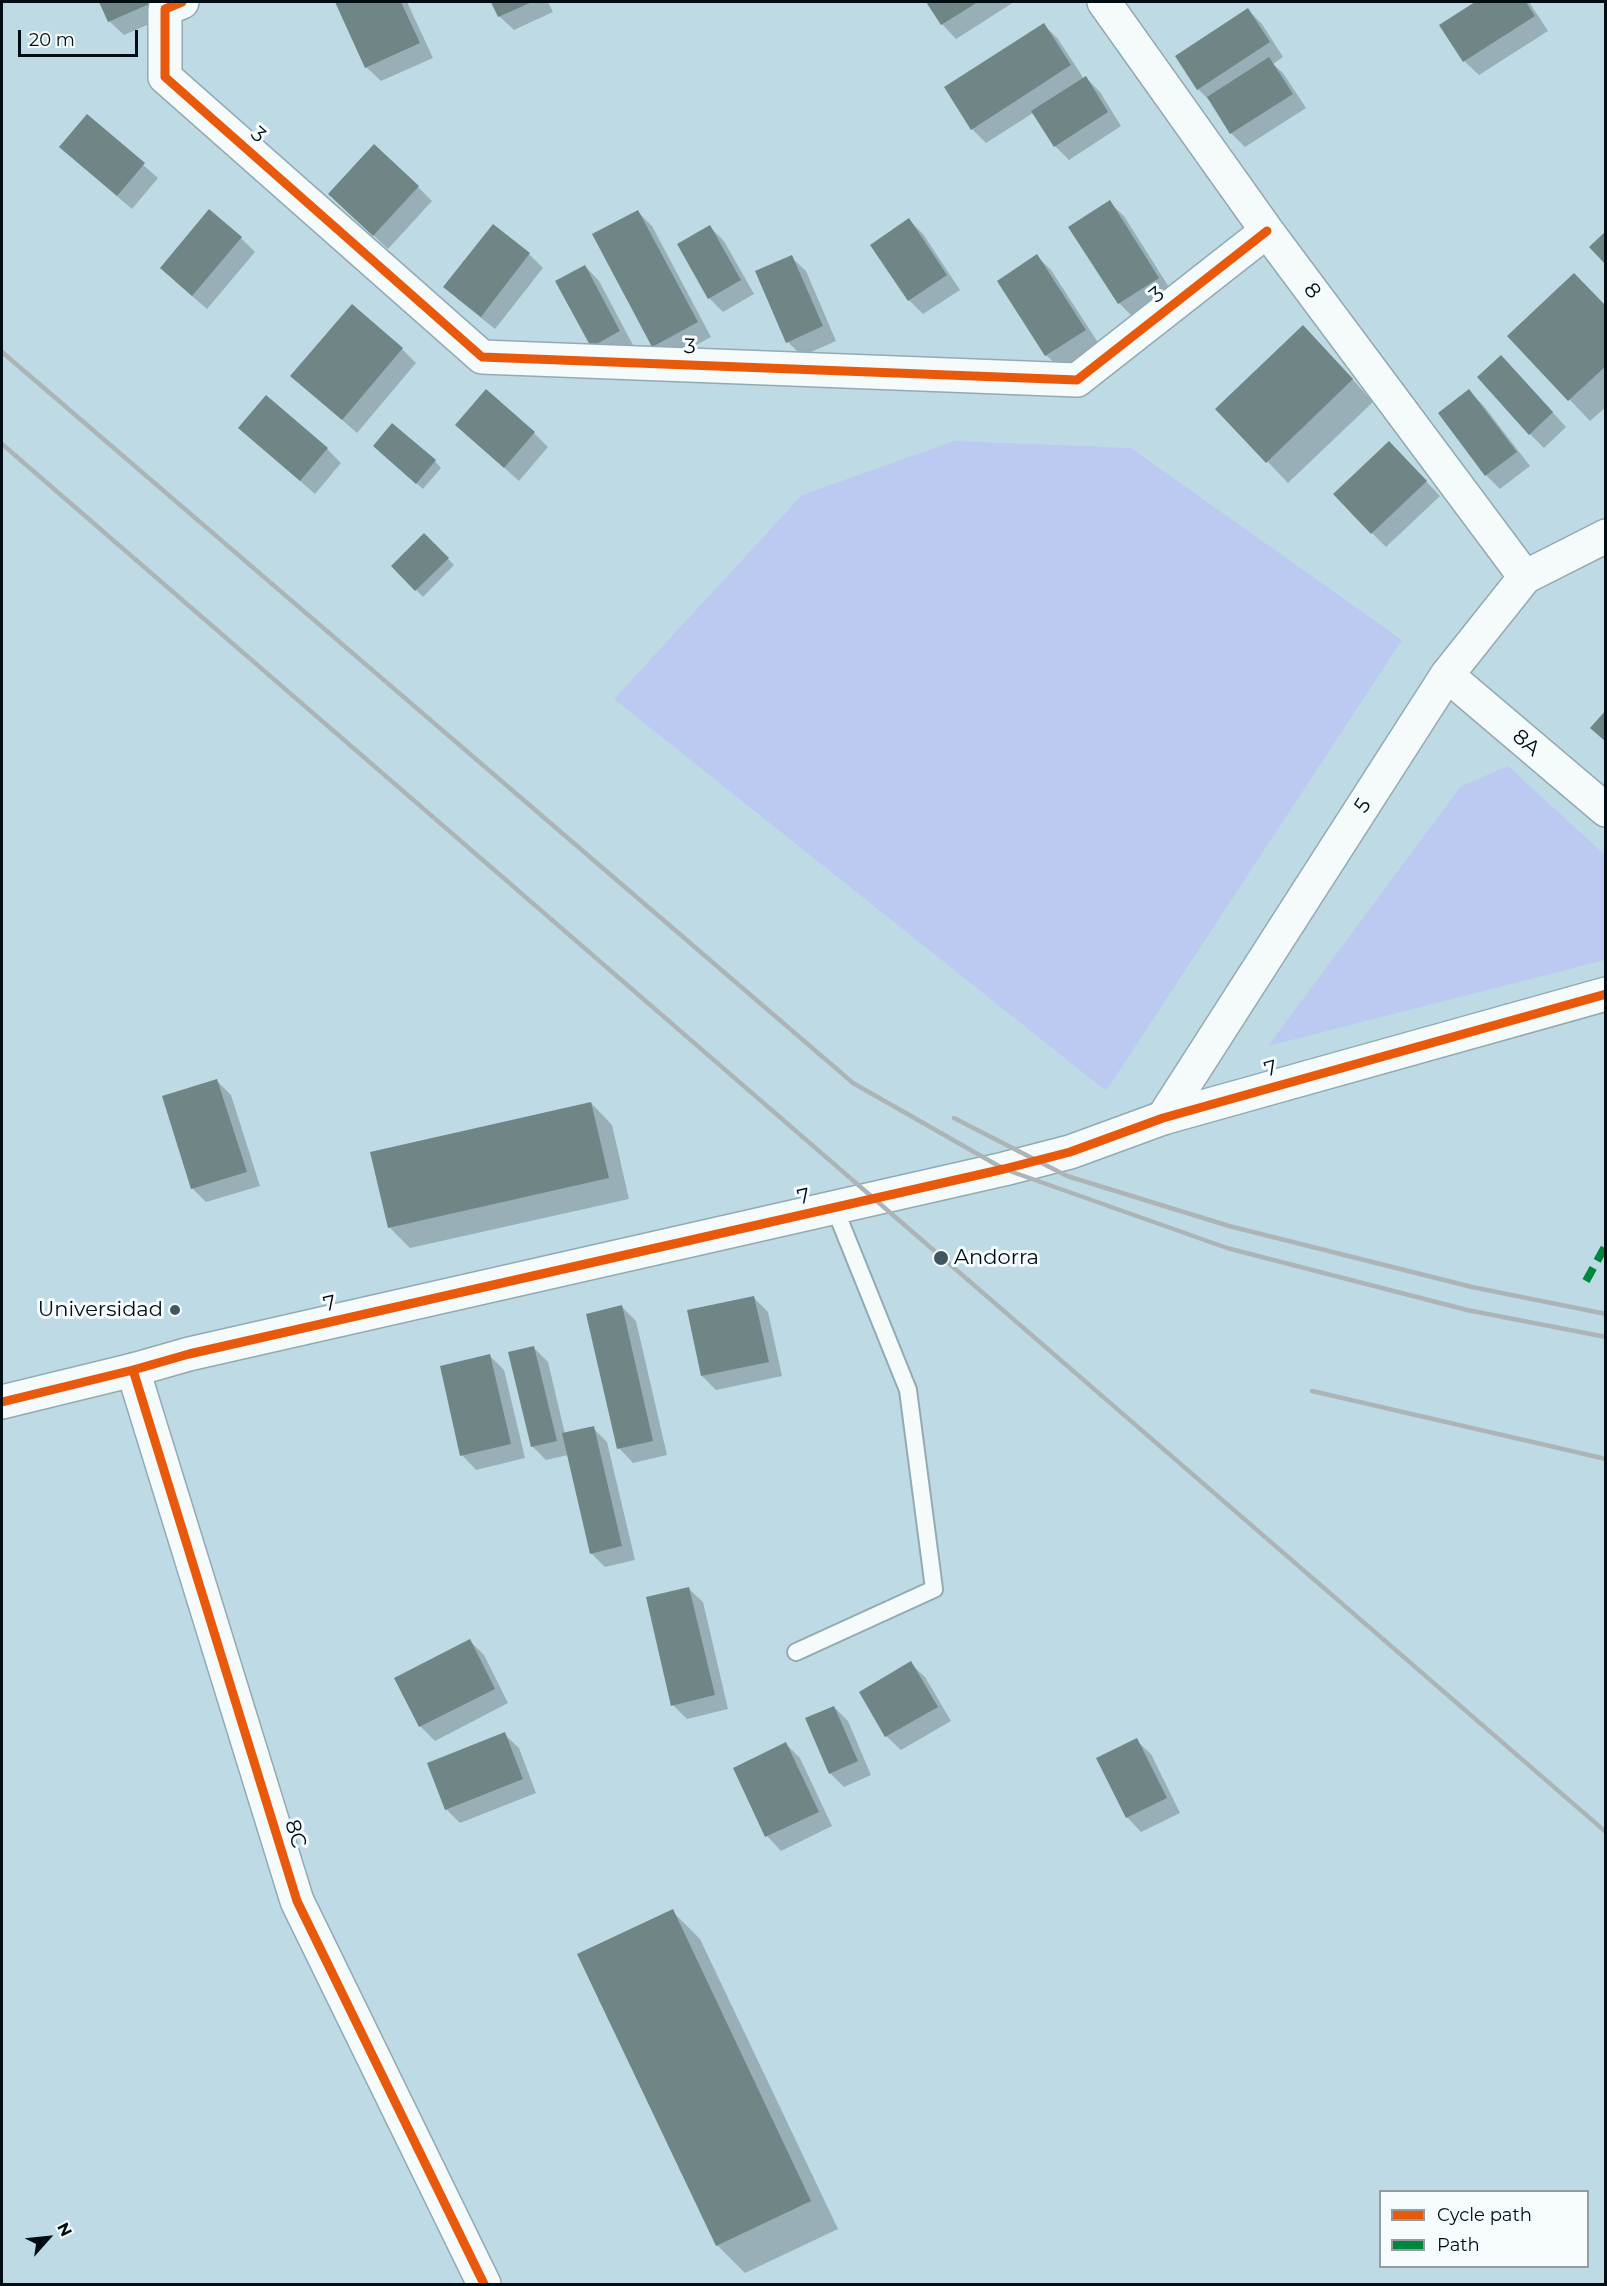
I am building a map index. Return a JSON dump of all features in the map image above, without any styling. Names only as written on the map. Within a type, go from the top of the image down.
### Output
[{"type":"street","name":"3","points":[[182,2],[165,9],[165,77],[482,357],[1077,380],[1267,231]]},
{"type":"street","name":"8","points":[[1104,2],[1267,231],[1525,577]]},
{"type":"street","name":"5","points":[[1163,1118],[1447,675],[1525,577],[1605,536]]},
{"type":"street","name":"8A","points":[[1447,675],[1605,810]]},
{"type":"street","name":"7","points":[[2,1402],[201,1351],[835,1209],[1070,1152],[1163,1118],[1605,994]]},
{"type":"street","name":"8C","points":[[133,1370],[297,1901],[484,2284]]},
{"type":"lane","points":[[796,1652],[934,1589],[908,1390],[835,1209]]},
{"type":"shaded area","points":[[954,441],[1131,448],[1402,640],[1106,1091],[614,699],[802,495]]},
{"type":"shaded area","points":[[1508,766],[1605,855],[1605,960],[1268,1046],[1461,786]]},
{"type":"building","points":[[99,2],[154,2],[108,22]]},
{"type":"building","points":[[335,2],[401,2],[420,43],[365,68]]},
{"type":"building","points":[[491,2],[532,2],[498,17]]},
{"type":"building","points":[[926,2],[978,2],[941,25]]},
{"type":"building","points":[[1475,2],[1526,2],[1535,16],[1463,62],[1439,25]]},
{"type":"building","points":[[1248,8],[1270,42],[1197,90],[1175,56]]},
{"type":"building","points":[[1044,23],[1071,65],[971,130],[944,87]]},
{"type":"building","points":[[1269,57],[1293,94],[1230,134],[1207,97]]},
{"type":"building","points":[[1086,76],[1108,112],[1054,147],[1031,111]]},
{"type":"building","points":[[87,114],[145,163],[117,196],[59,147]]},
{"type":"building","points":[[374,144],[419,186],[373,236],[328,194]]},
{"type":"building","points":[[1110,200],[1159,278],[1118,304],[1068,227]]},
{"type":"building","points":[[209,209],[242,237],[192,296],[160,268]]},
{"type":"building","points":[[638,210],[698,322],[652,347],[592,234]]},
{"type":"building","points":[[909,218],[947,275],[908,301],[870,245]]},
{"type":"building","points":[[493,224],[530,253],[481,317],[443,287]]},
{"type":"building","points":[[710,225],[741,280],[708,299],[677,244]]},
{"type":"building","points":[[1606,231],[1606,265],[1589,247]]},
{"type":"building","points":[[1037,254],[1086,330],[1045,356],[997,281]]},
{"type":"building","points":[[792,255],[823,326],[786,343],[755,271]]},
{"type":"building","points":[[585,265],[620,331],[591,347],[555,281]]},
{"type":"building","points":[[1574,273],[1606,306],[1606,366],[1568,401],[1507,336]]},
{"type":"building","points":[[352,304],[403,348],[342,420],[290,376]]},
{"type":"building","points":[[1303,325],[1353,379],[1266,463],[1215,409]]},
{"type":"building","points":[[1501,355],[1553,412],[1529,435],[1477,377]]},
{"type":"building","points":[[486,389],[535,432],[504,468],[455,425]]},
{"type":"building","points":[[1469,389],[1517,452],[1485,476],[1438,413]]},
{"type":"building","points":[[266,395],[328,448],[300,481],[238,428]]},
{"type":"building","points":[[392,423],[436,460],[416,484],[373,446]]},
{"type":"building","points":[[1389,441],[1427,481],[1371,534],[1333,494]]},
{"type":"building","points":[[424,533],[449,558],[415,591],[391,566]]},
{"type":"building","points":[[1606,710],[1606,742],[1590,728]]},
{"type":"building","points":[[217,1079],[247,1172],[191,1189],[162,1096]]},
{"type":"building","points":[[591,1102],[609,1178],[388,1228],[370,1152]]},
{"type":"building","points":[[754,1296],[769,1362],[701,1376],[687,1310]]},
{"type":"building","points":[[622,1305],[653,1441],[617,1449],[586,1314]]},
{"type":"building","points":[[534,1346],[557,1441],[531,1447],[508,1352]]},
{"type":"building","points":[[490,1354],[511,1444],[460,1456],[440,1366]]},
{"type":"building","points":[[594,1426],[622,1546],[590,1554],[562,1433]]},
{"type":"building","points":[[689,1587],[715,1695],[671,1706],[646,1597]]},
{"type":"building","points":[[470,1639],[495,1689],[419,1727],[394,1678]]},
{"type":"building","points":[[911,1661],[938,1707],[885,1737],[859,1692]]},
{"type":"building","points":[[834,1706],[858,1761],[829,1774],[805,1718]]},
{"type":"building","points":[[505,1732],[523,1779],[445,1810],[427,1763]]},
{"type":"building","points":[[1137,1738],[1167,1798],[1126,1818],[1096,1758]]},
{"type":"building","points":[[786,1742],[819,1812],[765,1837],[733,1768]]},
{"type":"building","points":[[673,1909],[811,2201],[716,2246],[577,1954]]},
{"type":"railway","points":[[2,352],[853,1083],[1004,1169],[1227,1248],[1467,1310],[1606,1337]]},
{"type":"railway","points":[[2,444],[1606,1832]]},
{"type":"railway","points":[[954,1118],[1067,1176],[1229,1226],[1472,1287],[1606,1314]]},
{"type":"railway","points":[[1312,1391],[1606,1459]]},
{"type":"marked path","points":[[1586,1281],[1606,1245]]},
{"type":"cycle path","points":[[182,2],[165,9],[165,77],[482,357],[1077,380],[1267,231]]},
{"type":"cycle path","points":[[2,1402],[189,1354],[1004,1169],[1070,1152],[1163,1118],[1606,994]]},
{"type":"cycle path","points":[[133,1370],[297,1901],[484,2284]]},
{"type":"place","name":"Andorra","points":[[941,1258]]},
{"type":"place","name":"Universidad","points":[[175,1310]]}]
